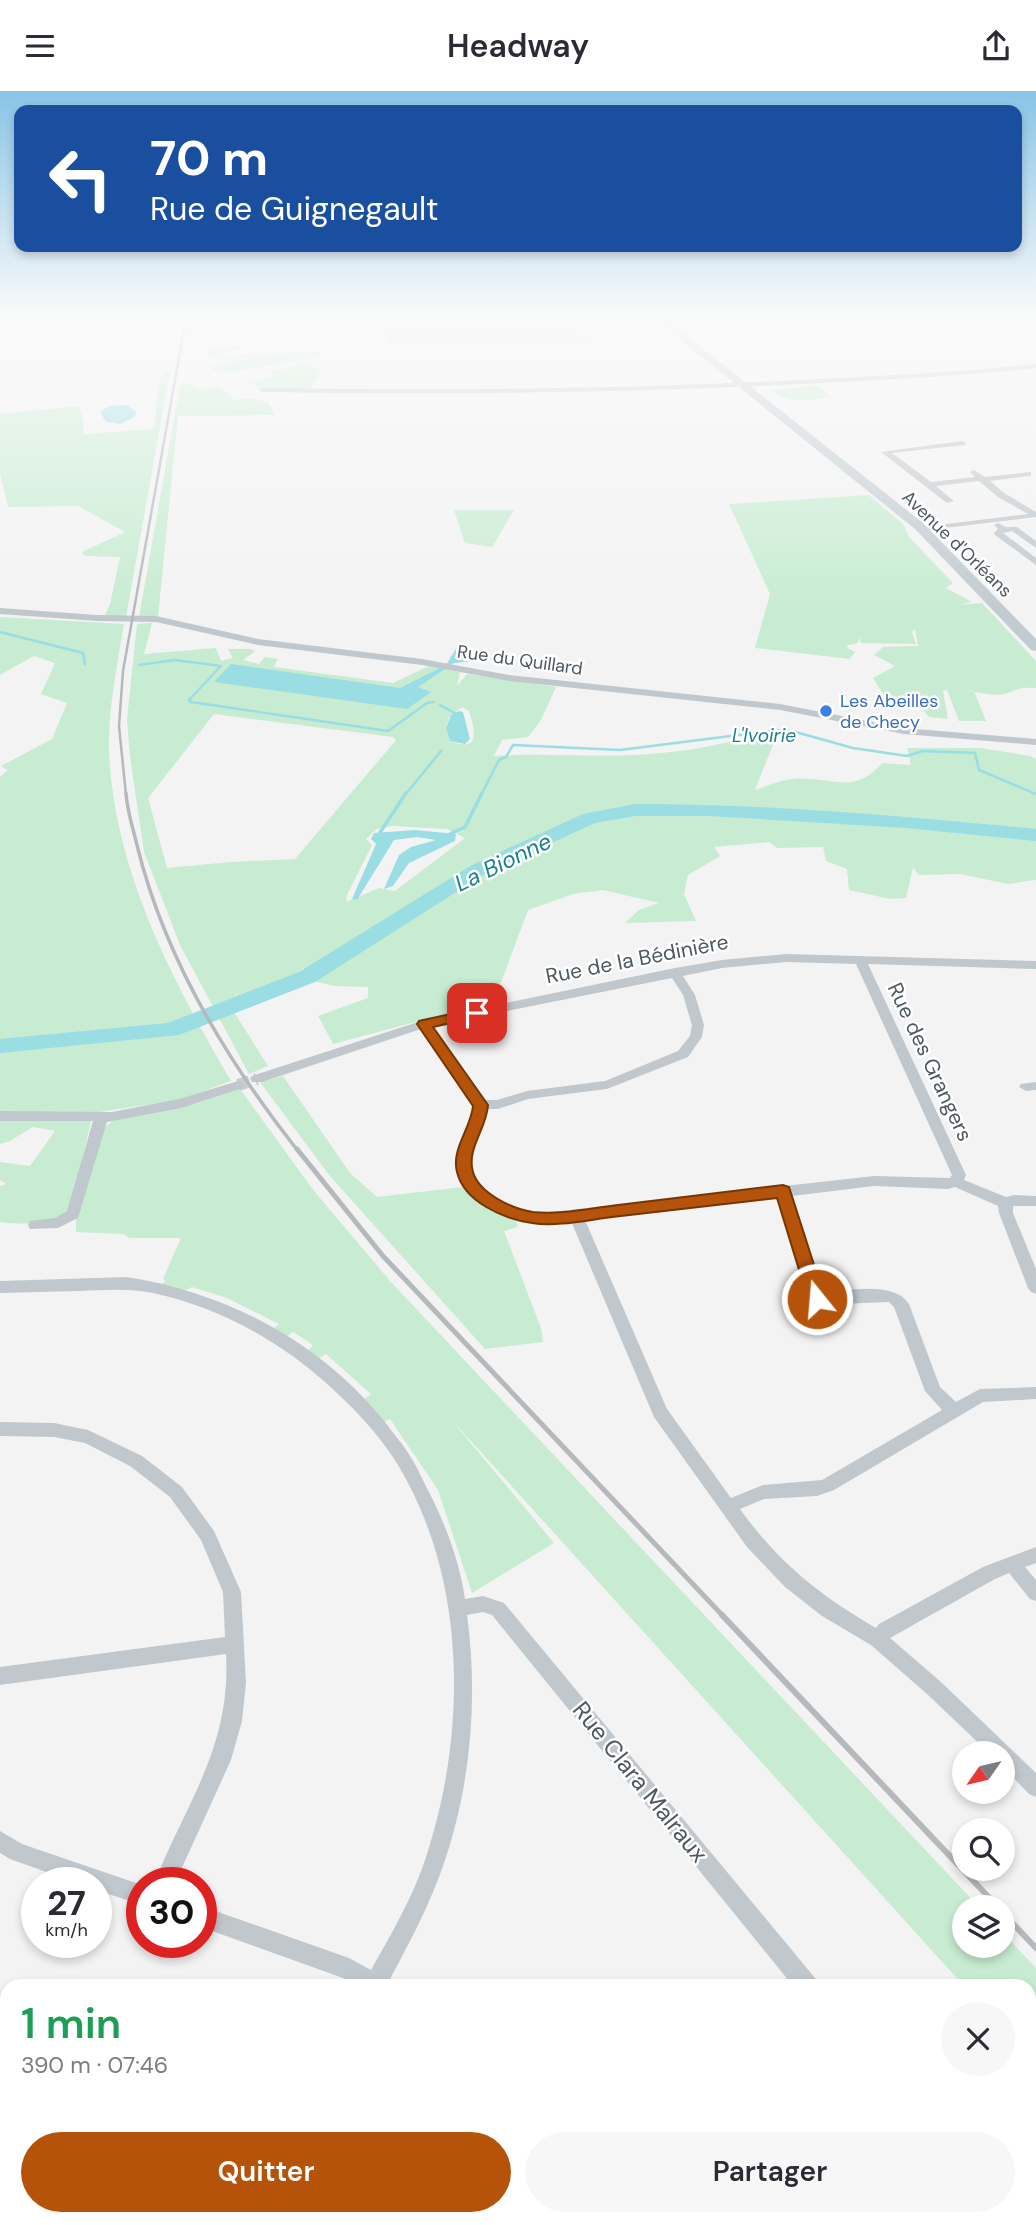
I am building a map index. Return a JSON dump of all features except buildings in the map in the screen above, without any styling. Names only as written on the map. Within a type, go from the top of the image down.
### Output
[{"type":"main road","name":"Avenue d'Orléans","points":[[776,413],[922,529],[1036,647]]},
{"type":"street","points":[[950,501],[885,452],[961,443]]},
{"type":"street","points":[[971,471],[1001,495],[1036,515]]},
{"type":"street","points":[[929,485],[1028,474]]},
{"type":"street","points":[[922,529],[1036,515]]},
{"type":"street","points":[[993,522],[1004,529],[1014,529],[1036,545]]},
{"type":"street","points":[[1004,529],[999,533],[1036,562]]},
{"type":"street","name":"Rue du Quillard","points":[[0,611],[156,619],[258,642],[441,665],[534,681],[780,707],[904,731],[1036,742]]},
{"type":"street","name":"Rue de la Bédinière","points":[[257,1079],[424,1024],[675,972],[765,958],[1036,965]]},
{"type":"street","name":"Rue des Grangers","points":[[860,960],[959,1175],[956,1182]]},
{"type":"street","points":[[480,1105],[498,1104],[527,1094],[607,1085],[683,1053],[696,1037],[698,1025],[689,995],[675,972]]},
{"type":"street","points":[[424,1024],[480,1105],[480,1116],[463,1158],[465,1174],[476,1191],[506,1210],[534,1218],[576,1216],[874,1181],[956,1182],[1005,1203],[1014,1200],[1036,1201]]},
{"type":"street","points":[[0,1117],[102,1118],[181,1103],[238,1086]]},
{"type":"street","points":[[35,1226],[58,1223],[73,1214],[102,1118]]},
{"type":"street","points":[[783,1191],[817,1299],[886,1295],[894,1297],[901,1304],[933,1391],[954,1411]]},
{"type":"street","points":[[1005,1203],[1006,1213],[1036,1288]]},
{"type":"street","points":[[576,1216],[660,1412],[753,1542],[792,1581],[828,1610],[878,1639],[989,1741]]},
{"type":"street","points":[[0,1287],[126,1283],[208,1303],[239,1316],[292,1346],[351,1393],[374,1418],[416,1479],[446,1548],[459,1608],[464,1677],[463,1718],[458,1768],[433,1864],[413,1916],[380,1979]]},
{"type":"street","points":[[727,1507],[763,1492],[817,1489],[828,1485],[980,1397],[1036,1393]]},
{"type":"street","points":[[0,1429],[54,1430],[88,1437],[136,1461],[176,1492],[208,1536],[232,1592],[237,1683],[232,1721],[221,1760],[171,1867]]},
{"type":"street","points":[[878,1639],[886,1630],[923,1608],[989,1573],[1036,1555]]},
{"type":"street","points":[[1012,1564],[1036,1593]]},
{"type":"street","name":"Rue Clara Malraux","points":[[459,1608],[483,1604],[498,1609],[801,1979]]},
{"type":"street","points":[[0,1676],[236,1644]]},
{"type":"street","points":[[1015,1767],[1036,1787]]},
{"type":"street","points":[[0,1841],[17,1852],[126,1889]]},
{"type":"street","points":[[217,1922],[349,1969],[365,1979]]},
{"type":"green space","points":[[81,413],[84,421],[83,434],[154,429],[156,413],[163,413],[126,617],[104,617],[110,604],[120,557],[85,556],[82,552],[125,532],[78,506],[8,507],[0,473],[0,414]]},
{"type":"green space","points":[[175,413],[274,413],[275,415],[178,416],[158,617],[139,617]]},
{"type":"green space","points":[[869,495],[904,525],[909,537],[953,583],[946,588],[972,602],[955,605],[982,603],[1036,661],[1036,688],[1021,688],[998,695],[974,692],[986,721],[959,721],[947,690],[943,691],[948,719],[929,717],[914,700],[885,697],[873,678],[895,666],[874,655],[883,647],[918,646],[915,629],[912,632],[916,644],[861,643],[859,637],[858,643],[845,646],[855,652],[850,659],[755,648],[770,594],[729,504]]},
{"type":"green space","points":[[454,510],[514,510],[492,547],[465,543]]},
{"type":"green space","points":[[0,617],[124,624],[109,736],[113,796],[122,839],[150,924],[168,965],[231,1081],[179,1100],[93,1113],[70,1211],[54,1219],[27,1224],[0,1222],[0,1186],[6,1184],[0,1180],[0,1162],[30,1166],[55,1131],[33,1127],[0,1144],[0,777],[8,770],[1,766],[52,739],[67,703],[41,694],[55,663],[34,656],[0,675]]},
{"type":"green space","points":[[152,623],[144,654],[216,648],[221,661],[233,658],[228,649],[251,649],[255,651],[243,660],[259,664],[265,657],[278,659],[274,667],[393,683],[429,666],[460,672],[457,686],[467,674],[556,687],[541,720],[528,737],[502,740],[494,756],[676,752],[778,732],[755,790],[793,779],[851,782],[871,773],[882,763],[911,765],[907,748],[981,748],[1030,756],[1036,759],[1036,880],[1008,884],[960,874],[919,875],[913,868],[906,898],[890,899],[849,890],[847,869],[826,861],[823,847],[777,848],[769,842],[714,847],[720,856],[688,875],[684,894],[696,921],[625,923],[639,910],[659,903],[603,890],[573,894],[528,910],[494,1001],[333,1044],[318,1016],[368,998],[368,987],[335,986],[309,980],[303,968],[291,981],[238,1003],[236,992],[234,1012],[268,1066],[249,1074],[180,945],[144,852],[127,719],[137,624]],"holes":[[[462,707],[469,711],[474,732],[471,742],[467,744],[450,741],[446,728],[449,717]],[[214,714],[393,737],[396,740],[295,859],[167,868],[148,798]],[[393,826],[447,829],[465,838],[395,891],[379,888],[346,902],[372,845],[366,839],[377,829]]]},
{"type":"green space","points":[[283,1076],[350,1173],[377,1197],[463,1187],[486,1208],[516,1220],[518,1227],[504,1231],[541,1328],[543,1342],[485,1349],[329,1175],[260,1082]]},
{"type":"green space","points":[[240,1089],[314,1191],[391,1282],[968,1895],[952,1895],[952,1958],[1015,1958],[1015,1946],[1036,1968],[1036,1979],[958,1979],[450,1418],[554,1543],[472,1593],[438,1490],[390,1419],[384,1422],[364,1399],[371,1394],[326,1354],[318,1359],[308,1351],[313,1345],[293,1332],[286,1337],[273,1329],[279,1324],[227,1298],[192,1287],[184,1291],[162,1284],[166,1280],[163,1279],[181,1238],[130,1238],[123,1234],[76,1232],[76,1218],[104,1128],[115,1119],[197,1103]]},
{"type":"water","points":[[100,413],[136,413],[135,417],[120,424],[106,422]]},
{"type":"water","points":[[457,647],[477,650],[473,661],[454,663],[418,687],[431,692],[407,709],[214,682],[231,664],[400,688],[446,665]]},
{"type":"water","points":[[463,712],[470,739],[465,744],[450,741],[446,728],[451,715]]},
{"type":"water","points":[[415,830],[456,834],[455,841],[409,863],[393,886],[384,889],[399,855],[411,847],[436,840],[417,837],[394,840],[357,900],[352,899],[376,844],[371,839],[374,833]]},
{"type":"waterway","name":"L'Ivoirie","points":[[0,632],[83,653],[85,664]]},
{"type":"waterway","name":"L'Ivoirie","points":[[139,665],[175,660],[221,666],[189,700],[191,702],[388,731],[427,703],[433,702]]},
{"type":"waterway","name":"L'Ivoirie","points":[[440,705],[458,715]]},
{"type":"waterway","name":"L'Ivoirie","points":[[481,795],[499,760],[506,757],[513,745],[620,750],[778,730],[792,731],[853,748],[907,756],[923,751],[975,753],[979,770],[1036,794]]},
{"type":"waterway","points":[[405,795],[441,751]]},
{"type":"waterway","points":[[379,834],[406,793]]},
{"type":"waterway","points":[[450,834],[465,827],[481,795]]},
{"type":"waterway","name":"La Bionne","points":[[0,1046],[171,1030],[307,977],[479,869],[590,818],[635,810],[709,810],[906,822],[1036,835]]},
{"type":"tunnel","points":[[238,1085],[257,1079]]},
{"type":"railway","points":[[126,795],[119,726],[123,671],[169,413]]},
{"type":"railway","points":[[126,793],[130,819],[149,887],[181,967],[223,1044],[298,1151]]},
{"type":"railway","points":[[297,1149],[383,1256],[724,1617]]},
{"type":"railway","points":[[722,1615],[987,1895]]},
{"type":"railway","points":[[1015,1926],[1036,1948]]},
{"type":"place","name":"Les Abeilles de Checy","points":[[826,711]]},
{"type":"route","points":[[477,1013],[424,1024],[480,1105],[480,1116],[463,1158],[465,1174],[476,1191],[506,1210],[534,1218],[576,1216],[783,1191],[817,1299]]}]
